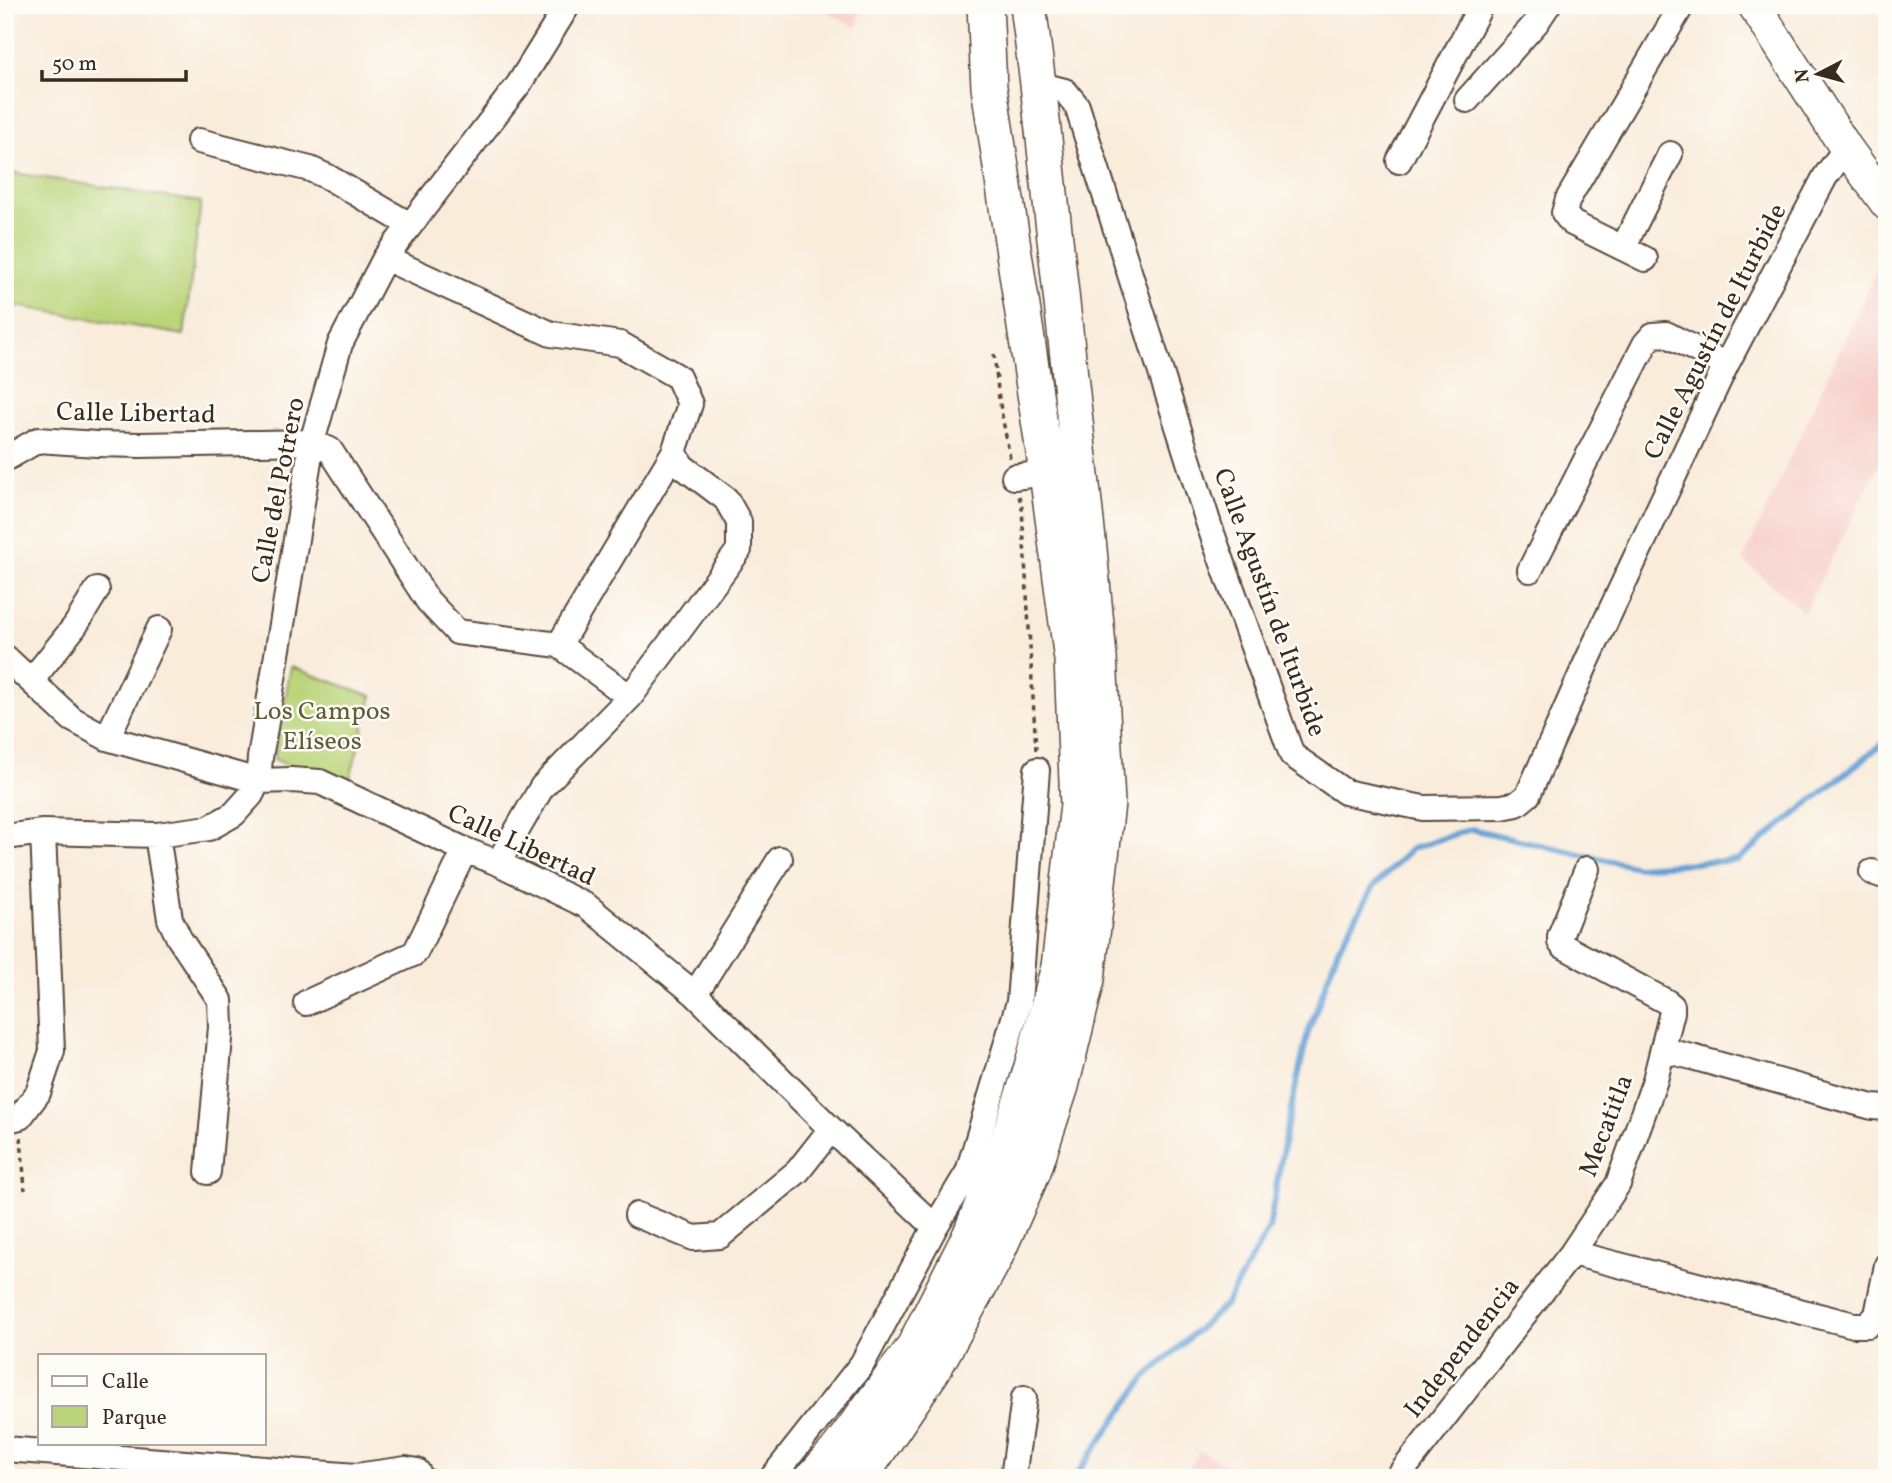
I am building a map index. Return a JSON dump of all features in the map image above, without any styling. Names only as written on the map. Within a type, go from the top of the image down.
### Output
[{"type":"highway","points":[[813,1478],[838,1451],[913,1349],[970,1236],[1004,1152],[1026,1087],[1059,967],[1078,805],[1072,660],[1030,475],[989,87],[985,5]]},
{"type":"highway","points":[[858,1478],[934,1368],[1000,1246],[1033,1171],[1060,1086],[1087,978],[1107,803],[1099,657],[1028,5]]},
{"type":"main road","points":[[1754,5],[1846,148],[1887,204]]},
{"type":"street","name":"Calle del Potrero","points":[[5,837],[43,832],[157,835],[209,828],[234,814],[251,795],[258,781],[312,442],[340,344],[385,258],[519,84],[568,5]]},
{"type":"street","points":[[1399,161],[1481,5]]},
{"type":"street","points":[[1467,100],[1536,23],[1548,5]]},
{"type":"street","points":[[1645,259],[1572,223],[1564,213],[1568,199],[1682,5]]},
{"type":"street","name":"Calle Agustín de Iturbide","points":[[1038,84],[1065,91],[1077,106],[1209,525],[1292,755],[1345,792],[1423,808],[1502,807],[1517,804],[1528,795],[1588,659],[1726,365],[1825,177],[1846,148]]},
{"type":"street","points":[[200,141],[310,169],[410,225]]},
{"type":"street","points":[[1623,248],[1670,154]]},
{"type":"street","points":[[385,258],[551,334],[620,344],[678,377],[690,404],[674,452],[559,645]]},
{"type":"street","points":[[1530,570],[1644,344],[1653,335],[1666,334],[1726,365]]},
{"type":"street","name":"Calle Libertad","points":[[5,459],[38,440],[139,445],[312,442]]},
{"type":"street","points":[[312,442],[330,450],[428,601],[457,632],[559,645],[630,697]]},
{"type":"street","points":[[498,863],[542,787],[630,697],[739,550],[739,522],[726,499],[682,466],[674,452]]},
{"type":"street","points":[[31,681],[75,626],[97,590]]},
{"type":"street","points":[[107,738],[159,629]]},
{"type":"street","name":"Calle Libertad","points":[[5,657],[72,719],[107,738],[258,781],[320,782],[587,906],[695,994],[831,1129],[935,1227]]},
{"type":"street","points":[[772,1478],[862,1364],[935,1227],[968,1172],[1019,1002],[1037,770]]},
{"type":"street","points":[[12,1119],[38,1093],[52,1051],[43,832]]},
{"type":"street","points":[[157,835],[170,919],[179,939],[220,1000],[221,1027],[208,1172]]},
{"type":"street","points":[[306,1003],[415,953],[465,850]]},
{"type":"street","points":[[695,994],[780,859]]},
{"type":"street","name":"Mecatitla","points":[[1572,1253],[1618,1184],[1651,1092],[1672,1012],[1672,1006],[1667,1002],[1560,942],[1587,869]]},
{"type":"street","points":[[1663,1050],[1872,1107],[1887,1108]]},
{"type":"street","points":[[637,1215],[694,1238],[720,1236],[799,1171],[831,1129]]},
{"type":"street","points":[[1572,1253],[1854,1325],[1868,1325],[1877,1315],[1887,1265]]},
{"type":"street","name":"Independencia","points":[[1397,1478],[1572,1253]]},
{"type":"street","points":[[1013,1478],[1024,1398]]},
{"type":"street","points":[[5,1449],[356,1476],[406,1469],[417,1471],[421,1478]]},
{"type":"path","points":[[995,354],[999,398],[1030,475],[1022,507],[1037,770]]},
{"type":"path","points":[[12,1119],[25,1190]]},
{"type":"shaded area","points":[[814,5],[861,5],[858,28]]},
{"type":"shaded area","points":[[1887,247],[1887,449],[1804,613],[1743,560]]},
{"type":"shaded area","points":[[1199,1451],[1255,1478],[1184,1478]]},
{"type":"green space","points":[[7,172],[201,202],[184,335],[5,304]]},
{"type":"green space","name":"Los Campos Elíseos","points":[[291,667],[372,696],[346,793],[274,759]]},
{"type":"waterway","points":[[1074,1478],[1146,1377],[1226,1304],[1269,1228],[1286,1131],[1307,1036],[1338,949],[1374,886],[1411,849],[1471,829],[1637,867],[1738,860],[1887,740]]}]
